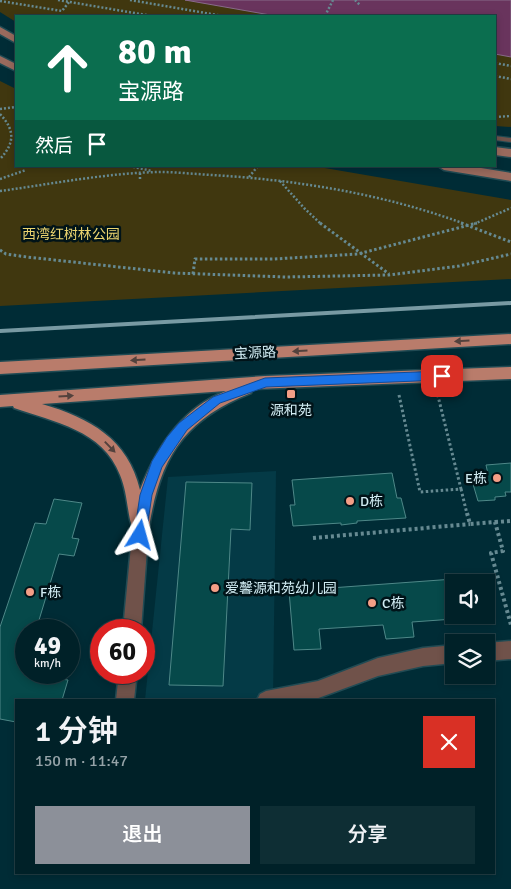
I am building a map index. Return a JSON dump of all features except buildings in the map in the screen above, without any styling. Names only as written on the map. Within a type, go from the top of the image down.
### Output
[{"type":"main road","points":[[0,30],[15,39]]},
{"type":"main road","points":[[0,59],[15,67]]},
{"type":"main road","points":[[496,151],[511,153]]},
{"type":"main road","points":[[450,167],[511,177]]},
{"type":"main road","name":"宝源路","points":[[0,368],[507,341]]},
{"type":"main road","points":[[2,400],[265,382],[507,372]]},
{"type":"main road","points":[[140,535],[146,495],[156,465],[183,426],[216,400],[265,382]]},
{"type":"main road","points":[[2,400],[43,410],[69,420],[88,430],[110,446],[119,457],[128,474],[140,535]]},
{"type":"street","points":[[133,619],[140,535]]},
{"type":"street","points":[[495,651],[511,650]]},
{"type":"street","points":[[271,699],[318,690],[378,667],[423,657],[445,655]]},
{"type":"street","points":[[125,699],[127,684]]},
{"type":"lane","points":[[496,138],[511,140]]},
{"type":"path","points":[[58,0],[146,15]]},
{"type":"path","points":[[130,0],[205,15]]},
{"type":"path","points":[[326,15],[333,0]]},
{"type":"path","points":[[356,0],[360,5]]},
{"type":"path","points":[[0,1],[62,11],[69,2]]},
{"type":"path","points":[[496,63],[511,66]]},
{"type":"path","points":[[496,76],[511,79]]},
{"type":"path","points":[[0,108],[15,107]]},
{"type":"path","points":[[0,114],[12,129],[13,138],[10,150],[0,159]]},
{"type":"path","points":[[496,116],[511,116]]},
{"type":"path","points":[[133,167],[160,172]]},
{"type":"path","points":[[249,177],[257,167]]},
{"type":"path","points":[[0,179],[26,170]]},
{"type":"path","points":[[0,190],[140,173],[160,172],[249,177],[335,189],[372,197],[470,226],[511,242]]},
{"type":"path","points":[[140,173],[140,181]]},
{"type":"path","points":[[280,181],[303,208],[358,254],[389,275]]},
{"type":"path","points":[[193,274],[195,259],[274,259],[358,254],[470,226],[511,208]]},
{"type":"path","points":[[0,250],[6,254],[27,257],[193,274],[286,277],[389,275],[460,266],[511,254]]},
{"type":"path","points":[[437,392],[470,524]]},
{"type":"path","points":[[400,395],[420,492],[461,489]]},
{"type":"path","points":[[313,538],[511,521]]},
{"type":"path","points":[[494,522],[503,551],[491,553],[511,625]]},
{"type":"shaded area","points":[[185,0],[511,0],[511,57],[496,54],[496,15],[270,15]]},
{"type":"shaded area","name":"爱馨源和苑幼儿园","points":[[276,471],[273,699],[145,699],[147,684],[155,684],[155,619],[153,619],[168,477]]},
{"type":"green space","points":[[0,0],[333,0],[421,15],[15,15],[15,21],[0,12]]},
{"type":"green space","points":[[496,28],[511,31],[511,127],[496,126]]},
{"type":"green space","name":"西湾红树林公园","points":[[0,81],[15,88],[15,167],[319,167],[511,200],[511,279],[0,306]]},
{"type":"railway","points":[[0,331],[511,303]]},
{"type":"place","name":"源和苑","points":[[291,394]]},
{"type":"place","name":"E栋","points":[[497,478]]},
{"type":"place","name":"D栋","points":[[350,501]]},
{"type":"place","name":"爱馨源和苑幼儿园","points":[[215,588]]},
{"type":"place","name":"F栋","points":[[30,592]]},
{"type":"place","name":"C栋","points":[[372,603]]},
{"type":"route","points":[[140,535],[146,495],[156,465],[183,426],[216,400],[265,382],[442,376]]}]
